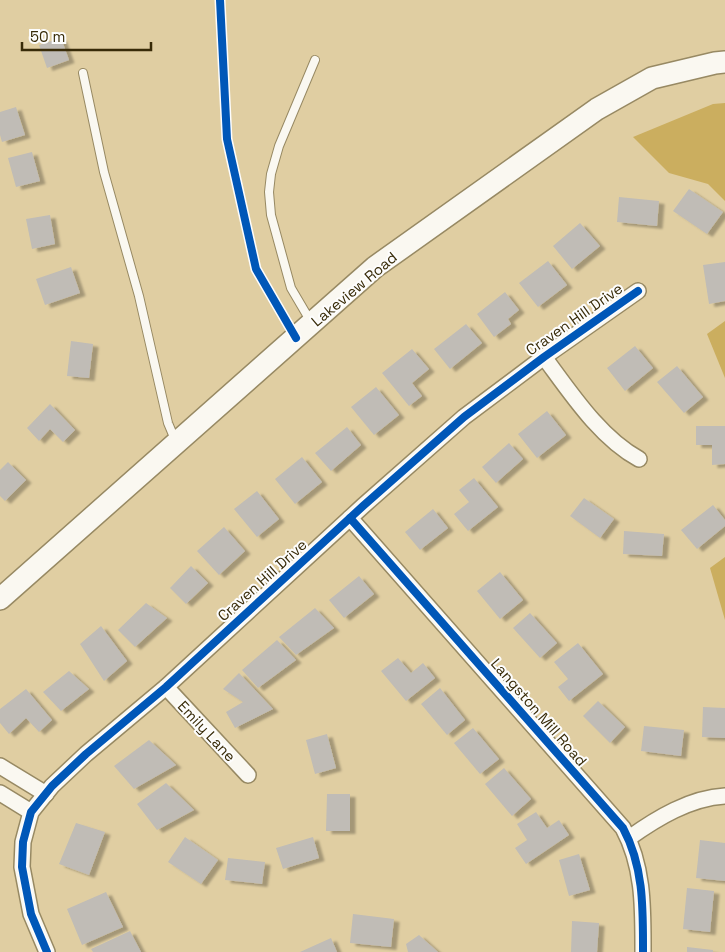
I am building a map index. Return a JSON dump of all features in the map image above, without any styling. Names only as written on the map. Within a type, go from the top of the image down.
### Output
[{"type":"main road","name":"Lakeview Road","points":[[0,599],[376,267],[597,109],[652,78],[725,62]]},
{"type":"street","name":"Craven Hill Drive","points":[[47,952],[31,914],[22,866],[23,842],[31,812],[46,794],[86,754],[166,687],[350,518],[464,417],[544,356],[638,291]]},
{"type":"street","points":[[544,356],[584,411],[626,452],[639,459]]},
{"type":"street","name":"Langston Mill Road","points":[[350,518],[612,815],[629,838],[640,878],[643,902],[643,952]]},
{"type":"street","name":"Emily Lane","points":[[166,687],[248,776]]},
{"type":"street","points":[[0,766],[46,794]]},
{"type":"street","points":[[0,792],[31,812]]},
{"type":"street","points":[[629,838],[647,825],[683,807],[714,797],[725,796]]},
{"type":"lane","points":[[312,323],[292,288],[271,215],[269,192],[270,174],[279,146],[315,60]]},
{"type":"lane","points":[[83,73],[104,172],[139,296],[168,423],[177,444]]},
{"type":"shaded area","points":[[725,103],[725,201],[708,184],[669,173],[633,137],[713,104]]},
{"type":"shaded area","points":[[725,321],[725,378],[707,334]]},
{"type":"shaded area","points":[[725,557],[725,620],[710,568]]},
{"type":"building","points":[[61,38],[69,60],[47,68],[39,45]]},
{"type":"building","points":[[16,107],[25,135],[2,142],[0,135],[0,112]]},
{"type":"building","points":[[32,152],[40,181],[16,187],[8,158]]},
{"type":"building","points":[[689,189],[723,212],[707,234],[673,211]]},
{"type":"building","points":[[619,197],[659,201],[657,226],[617,222]]},
{"type":"building","points":[[50,215],[55,244],[32,249],[26,219]]},
{"type":"building","points":[[580,223],[600,246],[572,269],[553,246]]},
{"type":"building","points":[[548,261],[567,285],[538,307],[519,283]]},
{"type":"building","points":[[725,262],[725,301],[709,304],[703,265]]},
{"type":"building","points":[[71,267],[80,293],[45,305],[36,279]]},
{"type":"building","points":[[505,292],[519,310],[508,319],[511,324],[494,337],[477,314]]},
{"type":"building","points":[[466,324],[482,343],[450,369],[434,349]]},
{"type":"building","points":[[71,341],[93,344],[89,378],[67,376]]},
{"type":"building","points":[[635,346],[653,368],[625,391],[607,368]]},
{"type":"building","points":[[412,349],[429,369],[412,383],[422,396],[409,406],[382,373]]},
{"type":"building","points":[[677,366],[703,397],[684,413],[657,382]]},
{"type":"building","points":[[376,387],[399,415],[374,435],[351,407]]},
{"type":"building","points":[[50,404],[75,430],[63,442],[50,429],[39,441],[27,428]]},
{"type":"building","points":[[547,411],[566,435],[537,458],[518,434]]},
{"type":"building","points":[[696,426],[725,426],[725,464],[712,465],[712,445],[696,445]]},
{"type":"building","points":[[347,427],[361,445],[331,471],[315,453]]},
{"type":"building","points":[[509,443],[523,459],[496,483],[482,467]]},
{"type":"building","points":[[302,457],[322,482],[295,504],[275,479]]},
{"type":"building","points":[[8,462],[26,480],[5,501],[0,496],[0,470]]},
{"type":"building","points":[[474,478],[498,507],[468,531],[454,514],[469,502],[459,490]]},
{"type":"building","points":[[257,491],[279,519],[257,537],[234,509]]},
{"type":"building","points":[[584,498],[614,519],[600,538],[570,516]]},
{"type":"building","points":[[713,505],[725,520],[725,526],[697,549],[681,530]]},
{"type":"building","points":[[433,509],[448,528],[420,550],[405,532]]},
{"type":"building","points":[[224,527],[245,551],[219,575],[197,551]]},
{"type":"building","points":[[624,531],[664,534],[662,556],[623,554]]},
{"type":"building","points":[[191,566],[208,583],[186,604],[170,588]]},
{"type":"building","points":[[500,572],[523,600],[500,619],[477,591]]},
{"type":"building","points":[[359,576],[374,594],[344,618],[329,600]]},
{"type":"building","points":[[146,603],[167,618],[135,647],[118,630]]},
{"type":"building","points":[[315,608],[334,628],[296,655],[279,637]]},
{"type":"building","points":[[530,613],[557,643],[540,658],[513,628]]},
{"type":"building","points":[[101,626],[127,661],[104,681],[80,644]]},
{"type":"building","points":[[277,640],[296,660],[258,688],[242,670]]},
{"type":"building","points":[[578,643],[603,674],[569,701],[558,687],[568,679],[554,662]]},
{"type":"building","points":[[398,658],[411,673],[423,663],[435,678],[406,701],[381,671]]},
{"type":"building","points":[[69,671],[89,689],[61,711],[43,692]]},
{"type":"building","points":[[239,673],[273,709],[235,728],[226,712],[243,702],[223,689]]},
{"type":"building","points":[[440,688],[465,720],[447,735],[421,704]]},
{"type":"building","points":[[26,689],[52,720],[39,732],[26,718],[9,734],[0,723],[0,709]]},
{"type":"building","points":[[598,701],[625,727],[610,743],[583,716]]},
{"type":"building","points":[[703,707],[725,708],[725,738],[702,737]]},
{"type":"building","points":[[644,726],[684,730],[681,756],[641,751]]},
{"type":"building","points":[[473,728],[499,759],[480,774],[454,743]]},
{"type":"building","points":[[327,734],[336,768],[315,774],[306,740]]},
{"type":"building","points":[[149,740],[176,765],[134,789],[114,766]]},
{"type":"building","points":[[504,768],[531,799],[512,816],[485,784]]},
{"type":"building","points":[[166,783],[194,810],[157,830],[137,804]]},
{"type":"building","points":[[327,794],[350,794],[350,831],[326,831]]},
{"type":"building","points":[[536,812],[547,828],[559,820],[569,835],[526,864],[515,848],[527,840],[517,824]]},
{"type":"building","points":[[76,823],[105,832],[89,875],[59,864]]},
{"type":"building","points":[[185,837],[218,860],[201,884],[168,862]]},
{"type":"building","points":[[313,837],[319,858],[283,869],[276,848]]},
{"type":"building","points":[[700,840],[725,843],[725,881],[696,878]]},
{"type":"building","points":[[579,854],[590,890],[569,896],[559,860]]},
{"type":"building","points":[[228,858],[265,862],[262,884],[225,880]]},
{"type":"building","points":[[687,888],[714,891],[710,932],[683,929]]},
{"type":"building","points":[[106,892],[123,927],[82,945],[67,909]]},
{"type":"building","points":[[353,914],[394,919],[391,947],[350,943]]},
{"type":"building","points":[[572,921],[599,923],[597,952],[571,952]]},
{"type":"building","points":[[130,931],[141,952],[93,952],[91,949]]},
{"type":"building","points":[[419,935],[438,952],[408,952],[406,944]]},
{"type":"building","points":[[331,938],[337,952],[300,952]]},
{"type":"building","points":[[687,947],[713,950],[713,952],[687,952]]},
{"type":"cycle path","points":[[220,0],[227,139],[256,269],[296,338]]},
{"type":"cycle path","points":[[47,952],[31,914],[22,867],[23,842],[31,812],[52,786],[86,754],[166,687],[363,506],[464,417],[544,357],[638,291]]},
{"type":"cycle path","points":[[350,518],[623,828],[630,843],[639,873],[643,952]]}]
